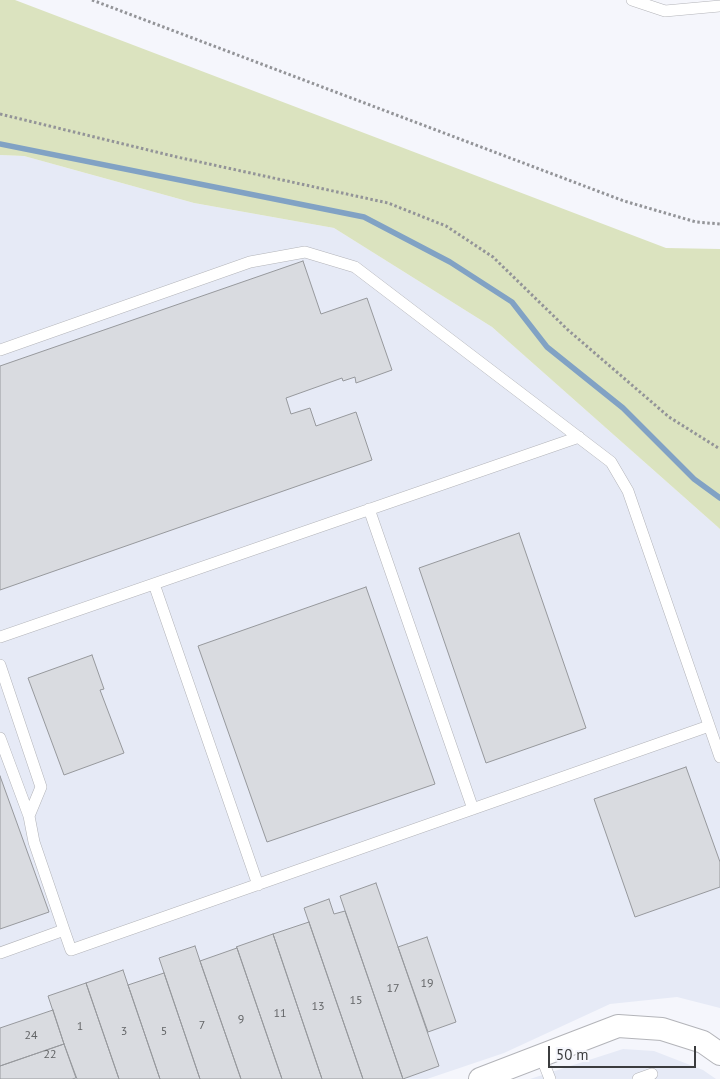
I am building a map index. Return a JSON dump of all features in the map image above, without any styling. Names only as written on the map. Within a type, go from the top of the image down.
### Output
[{"type":"street","points":[[480,1079],[618,1026],[662,1029],[703,1042],[720,1054]]},
{"type":"lane","points":[[632,0],[665,11],[720,6]]},
{"type":"lane","points":[[0,350],[250,262],[305,252],[355,267],[611,462],[628,491],[720,757]]},
{"type":"lane","points":[[0,637],[579,437]]},
{"type":"lane","points":[[369,509],[473,809]]},
{"type":"lane","points":[[154,584],[258,885]]},
{"type":"lane","points":[[0,665],[42,787],[29,816]]},
{"type":"lane","points":[[0,738],[29,816],[34,842],[71,950],[710,726]]},
{"type":"lane","points":[[0,953],[64,930]]},
{"type":"lane","points":[[541,1056],[550,1079]]},
{"type":"lane","points":[[638,1079],[652,1074]]},
{"type":"path","points":[[92,0],[624,201],[696,222],[720,224]]},
{"type":"path","points":[[0,114],[177,157],[388,202],[446,226],[493,257],[568,330],[669,417],[720,449]]},
{"type":"shaded area","points":[[0,155],[24,156],[194,203],[334,228],[492,327],[720,529],[720,1008],[677,997],[610,1004],[504,1053],[427,1079],[0,1079]]},
{"type":"shaded area","points":[[623,1049],[654,1051],[703,1070],[716,1079],[530,1079]]},
{"type":"green space","points":[[0,0],[15,0],[666,248],[720,249],[720,529],[492,327],[334,228],[194,203],[24,156],[0,155]]},
{"type":"building","points":[[303,261],[321,314],[367,298],[392,370],[356,383],[355,377],[343,381],[342,378],[286,398],[291,414],[310,408],[316,426],[356,412],[372,460],[0,590],[0,366]]},
{"type":"building","points":[[519,533],[586,728],[486,763],[419,568]]},
{"type":"building","points":[[366,587],[435,784],[267,842],[198,646]]},
{"type":"building","points":[[92,655],[104,689],[100,690],[124,753],[64,775],[28,678]]},
{"type":"building","points":[[686,767],[720,862],[720,887],[635,917],[594,799]]},
{"type":"building","points":[[0,776],[49,912],[0,929]]},
{"type":"building","points":[[376,883],[439,1066],[403,1079],[340,896]]},
{"type":"building","points":[[329,899],[334,914],[345,911],[403,1079],[363,1079],[304,908]]},
{"type":"building","points":[[309,922],[363,1079],[322,1079],[273,934]]},
{"type":"building","points":[[273,934],[322,1079],[282,1079],[236,947]]},
{"type":"building","points":[[427,937],[456,1022],[428,1032],[398,947]]},
{"type":"building","points":[[195,946],[241,1079],[200,1079],[159,958]]},
{"type":"building","points":[[237,948],[282,1079],[241,1079],[200,961]]},
{"type":"building","points":[[123,970],[160,1079],[119,1079],[86,983]]},
{"type":"building","points":[[164,973],[200,1079],[160,1079],[128,985]]},
{"type":"building","points":[[86,983],[119,1079],[77,1079],[64,1044],[48,996]]},
{"type":"building","points":[[53,1010],[64,1044],[0,1066],[0,1028]]},
{"type":"building","points":[[64,1044],[76,1078],[0,1079],[0,1066]]},
{"type":"waterway","points":[[0,144],[364,217],[450,262],[512,302],[547,347],[623,408],[694,479],[720,498]]}]
